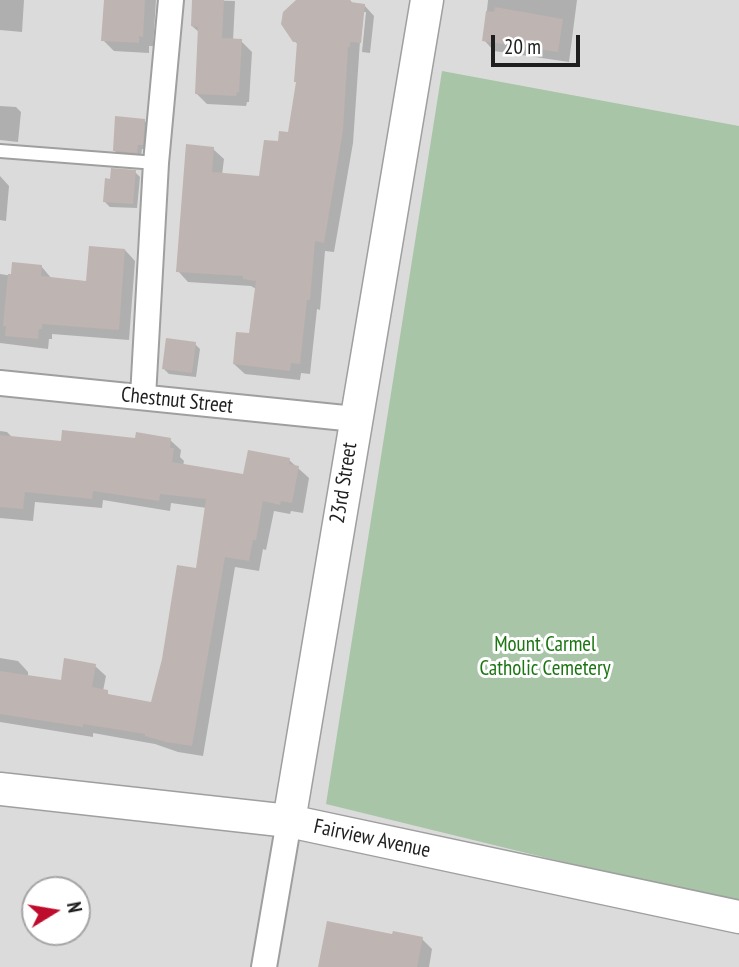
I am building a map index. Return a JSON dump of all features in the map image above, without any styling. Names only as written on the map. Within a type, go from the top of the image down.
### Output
[{"type":"street","points":[[143,397],[156,163],[171,0]]},
{"type":"street","name":"23rd Street","points":[[264,967],[427,0]]},
{"type":"street","name":"Chestnut Street","points":[[0,383],[355,419]]},
{"type":"street","name":"Fairview Avenue","points":[[0,789],[289,821],[739,917]]},
{"type":"lane","points":[[0,150],[156,163]]},
{"type":"shaded area","points":[[0,0],[739,0],[739,967],[0,967]]},
{"type":"green space","name":"Mount Carmel Catholic Cemetery","points":[[442,71],[739,126],[739,905],[326,804]]},
{"type":"building","points":[[104,0],[145,0],[143,37],[139,36],[139,43],[101,41]]},
{"type":"building","points":[[192,0],[224,0],[222,38],[242,39],[239,92],[236,96],[195,94],[198,27],[191,26]]},
{"type":"building","points":[[296,0],[350,0],[365,4],[361,43],[350,42],[348,47],[343,131],[324,243],[315,241],[310,300],[307,300],[300,364],[291,363],[290,371],[233,364],[236,332],[249,333],[256,281],[243,279],[243,276],[176,272],[186,144],[214,147],[212,172],[259,176],[264,140],[278,141],[279,131],[288,132],[296,82],[297,42],[293,42],[281,24],[283,12]]},
{"type":"building","points":[[495,7],[563,19],[558,52],[482,41],[486,11],[494,12]]},
{"type":"building","points":[[115,116],[145,119],[143,145],[138,145],[137,153],[113,151]]},
{"type":"building","points":[[111,168],[136,170],[133,204],[103,202],[105,178],[110,179]]},
{"type":"building","points":[[89,246],[125,249],[119,330],[42,324],[38,339],[5,336],[6,326],[3,326],[8,274],[11,274],[12,262],[42,265],[41,276],[86,281]]},
{"type":"building","points":[[166,338],[196,342],[192,373],[162,369]]},
{"type":"building","points":[[62,430],[135,438],[136,432],[171,438],[170,448],[174,448],[172,462],[243,474],[248,450],[290,458],[289,464],[299,466],[292,503],[281,501],[280,505],[263,501],[249,561],[225,557],[192,746],[166,742],[145,734],[0,714],[0,671],[61,680],[64,658],[96,664],[92,687],[108,690],[108,694],[151,702],[162,659],[177,565],[196,568],[206,499],[160,494],[159,501],[93,491],[92,499],[25,492],[23,509],[0,507],[0,435],[61,441]]},
{"type":"building","points":[[327,921],[392,934],[393,931],[423,937],[417,967],[318,967]]}]
